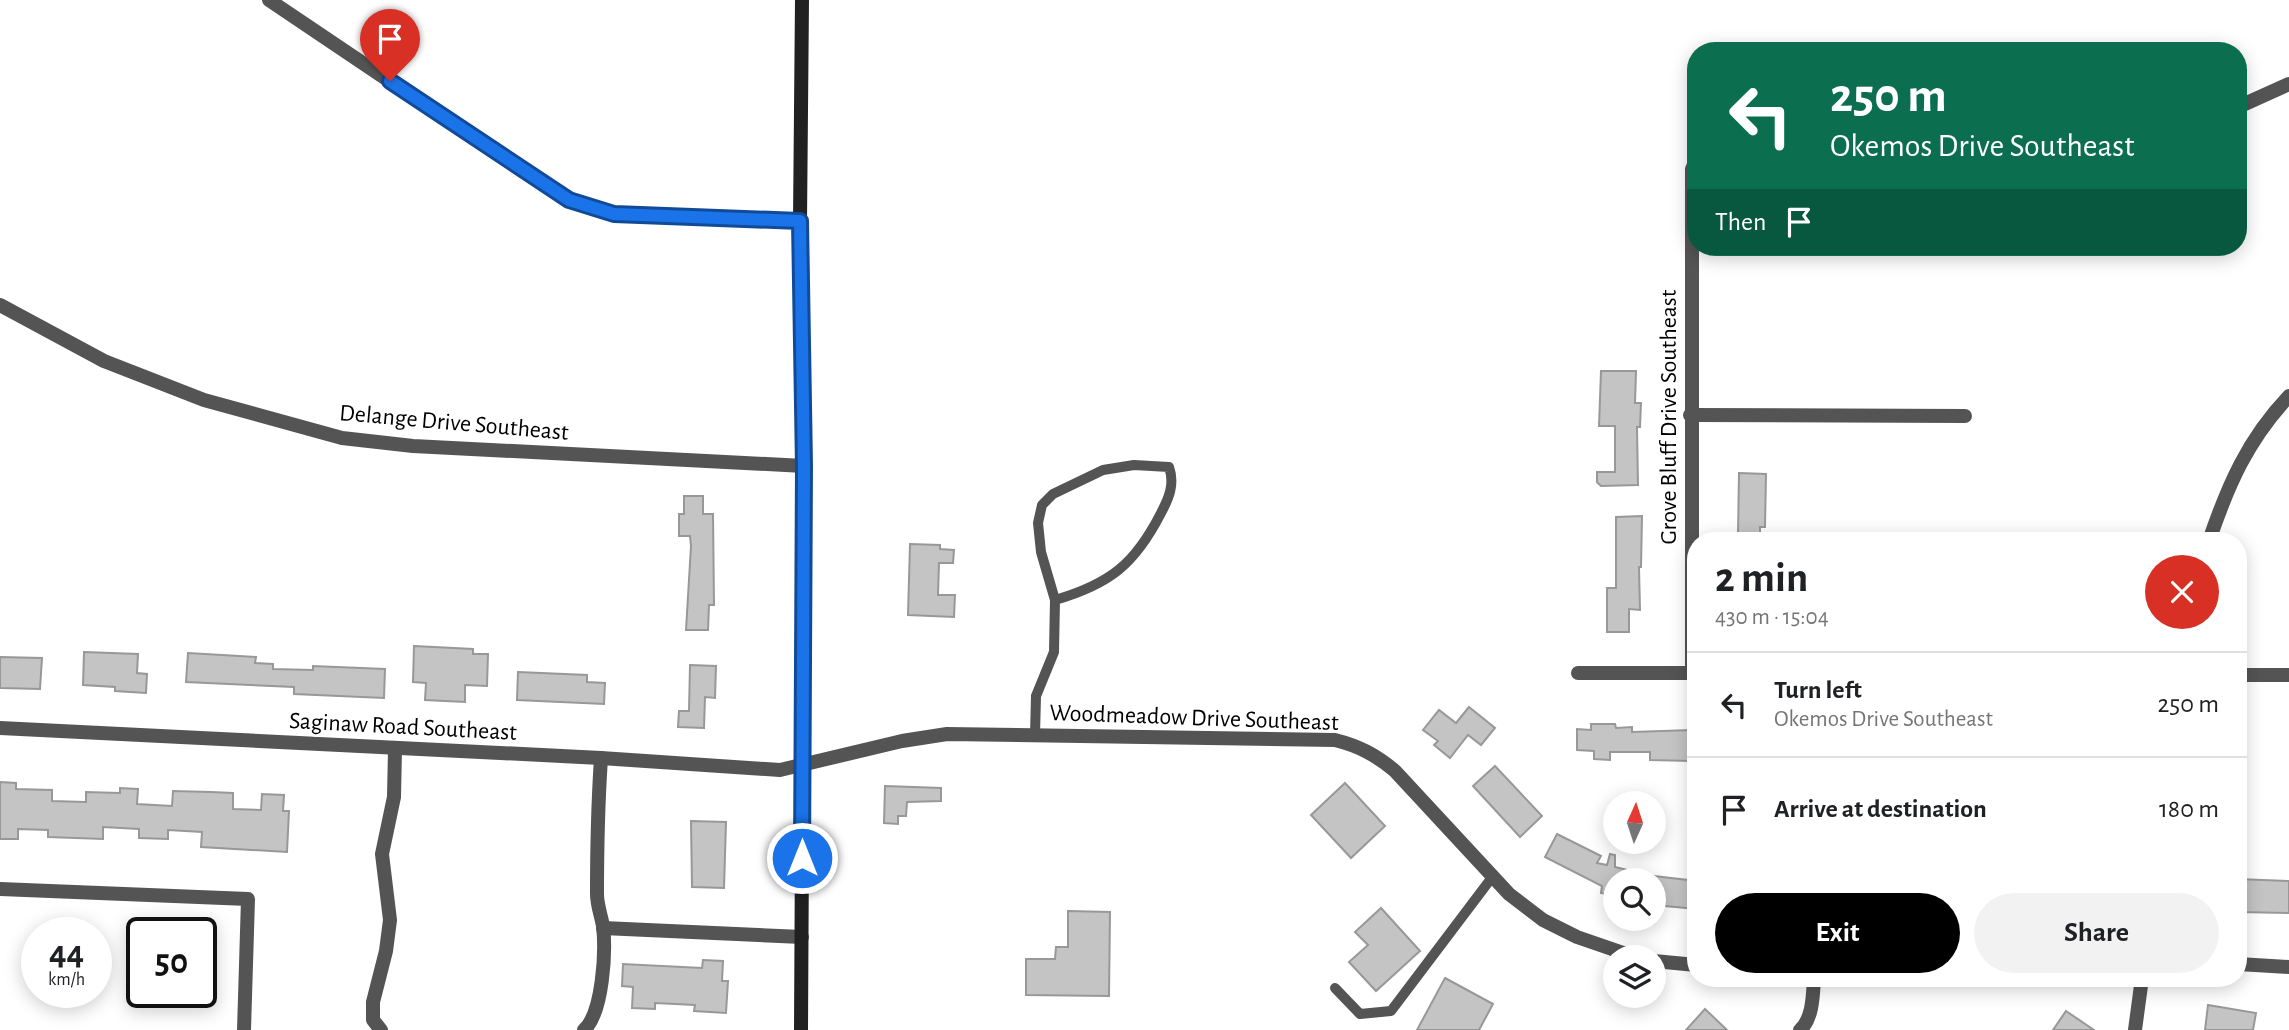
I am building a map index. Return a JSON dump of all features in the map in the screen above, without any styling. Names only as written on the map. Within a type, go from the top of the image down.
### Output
[{"type":"main road","points":[[801,1030],[804,466],[800,221],[802,0]]},
{"type":"street","points":[[277,2],[569,200],[614,214],[800,221]]},
{"type":"street","points":[[2247,103],[2289,84]]},
{"type":"street","name":"Grove Bluff Drive Southeast","points":[[1691,256],[1692,532]]},
{"type":"street","name":"Delange Drive Southeast","points":[[0,305],[104,360],[204,400],[342,438],[414,446],[804,466]]},
{"type":"street","points":[[2213,532],[2225,495],[2249,444],[2289,396]]},
{"type":"street","points":[[1690,415],[1965,416]]},
{"type":"street","points":[[1578,673],[1687,673]]},
{"type":"street","points":[[2247,675],[2289,675]]},
{"type":"street","name":"Saginaw Road Southeast","points":[[0,728],[601,758],[779,770],[803,766]]},
{"type":"street","name":"Woodmeadow Drive Southeast","points":[[803,766],[934,735],[1335,740],[1379,757],[1395,771],[1509,894],[1543,919],[1577,937],[1603,946]]},
{"type":"street","points":[[381,1030],[373,1020],[373,1002],[386,951],[390,920],[383,854],[394,797],[395,749]]},
{"type":"street","points":[[584,1030],[597,1011],[601,984],[603,928],[597,900],[597,815],[601,758]]},
{"type":"street","points":[[0,888],[248,899],[244,1030]]},
{"type":"street","points":[[603,928],[802,937]]},
{"type":"street","points":[[1666,962],[1687,964]]},
{"type":"street","points":[[2247,965],[2289,967]]},
{"type":"street","points":[[1804,1029],[1812,1003],[1813,987]]},
{"type":"street","points":[[2135,1030],[2141,987]]},
{"type":"lane","points":[[1035,735],[1036,696],[1054,652],[1055,600],[1041,552],[1038,523],[1045,500],[1103,470],[1134,465],[1169,467],[1173,480],[1169,498],[1149,536],[1133,557],[1112,576],[1086,591],[1055,600]]},
{"type":"lane","points":[[1335,988],[1360,1014],[1391,1011],[1493,876]]},
{"type":"building","points":[[1601,371],[1636,371],[1635,403],[1641,403],[1640,427],[1637,427],[1638,485],[1601,486],[1597,482],[1597,472],[1615,472],[1615,426],[1599,426]]},
{"type":"building","points":[[1739,473],[1766,474],[1765,527],[1760,527],[1760,532],[1738,532]]},
{"type":"building","points":[[684,496],[703,496],[703,514],[713,514],[714,605],[709,605],[708,630],[686,630],[691,546],[690,536],[679,536],[679,514],[684,514]]},
{"type":"building","points":[[1642,516],[1640,610],[1629,609],[1629,632],[1607,632],[1607,588],[1616,588],[1616,517]]},
{"type":"building","points":[[910,544],[940,545],[940,549],[954,550],[953,563],[939,563],[938,595],[955,595],[954,617],[908,615]]},
{"type":"building","points":[[414,646],[473,649],[473,654],[488,654],[487,686],[465,685],[465,702],[425,700],[426,683],[413,682]]},
{"type":"building","points":[[84,652],[138,654],[137,673],[147,674],[146,693],[83,685]]},
{"type":"building","points":[[188,653],[256,657],[255,663],[273,664],[273,669],[313,670],[313,666],[385,669],[384,698],[294,694],[294,687],[186,682]]},
{"type":"building","points":[[0,657],[42,658],[40,689],[0,688]]},
{"type":"building","points":[[690,665],[716,666],[715,698],[705,697],[704,728],[678,727],[679,711],[689,711]]},
{"type":"building","points":[[518,672],[587,675],[587,682],[605,683],[604,704],[517,700]]},
{"type":"building","points":[[1469,707],[1495,728],[1481,745],[1468,735],[1450,758],[1434,745],[1438,741],[1423,730],[1439,710],[1456,723]]},
{"type":"building","points":[[1591,724],[1615,724],[1616,728],[1632,727],[1632,732],[1687,730],[1687,761],[1650,760],[1650,752],[1610,752],[1610,760],[1594,759],[1594,751],[1577,750],[1577,729],[1591,730]]},
{"type":"building","points":[[1495,766],[1542,816],[1520,837],[1473,786]]},
{"type":"building","points":[[0,782],[16,783],[16,789],[52,790],[52,801],[86,802],[86,792],[120,793],[120,788],[138,789],[137,804],[172,806],[173,791],[233,793],[233,809],[261,810],[262,794],[284,795],[283,811],[289,811],[287,852],[201,847],[202,832],[168,830],[168,839],[139,838],[139,829],[103,827],[103,839],[48,837],[48,830],[18,829],[18,839],[0,839]]},
{"type":"building","points":[[1345,783],[1385,826],[1351,858],[1311,815]]},
{"type":"building","points":[[885,786],[941,788],[941,801],[907,802],[906,816],[898,816],[898,824],[884,823]]},
{"type":"building","points":[[691,821],[726,822],[724,888],[692,887]]},
{"type":"building","points":[[1557,834],[1601,856],[1597,863],[1607,865],[1610,854],[1615,855],[1615,867],[1619,868],[1603,868],[1603,893],[1602,886],[1545,857]]},
{"type":"building","points":[[1666,877],[1687,880],[1687,908],[1666,906]]},
{"type":"building","points":[[2247,879],[2289,881],[2289,913],[2247,912]]},
{"type":"building","points":[[1381,908],[1420,951],[1376,991],[1349,962],[1368,945],[1355,932]]},
{"type":"building","points":[[1068,911],[1110,912],[1109,996],[1026,995],[1026,959],[1055,959],[1056,947],[1068,947]]},
{"type":"building","points":[[703,960],[723,961],[722,981],[728,981],[726,1013],[694,1011],[695,1005],[655,1003],[655,1009],[632,1008],[633,987],[622,986],[623,964],[702,968]]},
{"type":"building","points":[[1445,978],[1493,1004],[1479,1030],[1417,1030]]},
{"type":"building","points":[[2208,1005],[2256,1013],[2253,1030],[2205,1030]]},
{"type":"building","points":[[1705,1009],[1727,1030],[1686,1030]]},
{"type":"building","points":[[2066,1011],[2094,1030],[2053,1030]]},
{"type":"route","points":[[390,81],[569,200],[614,214],[800,221],[804,466],[802,858]]}]
